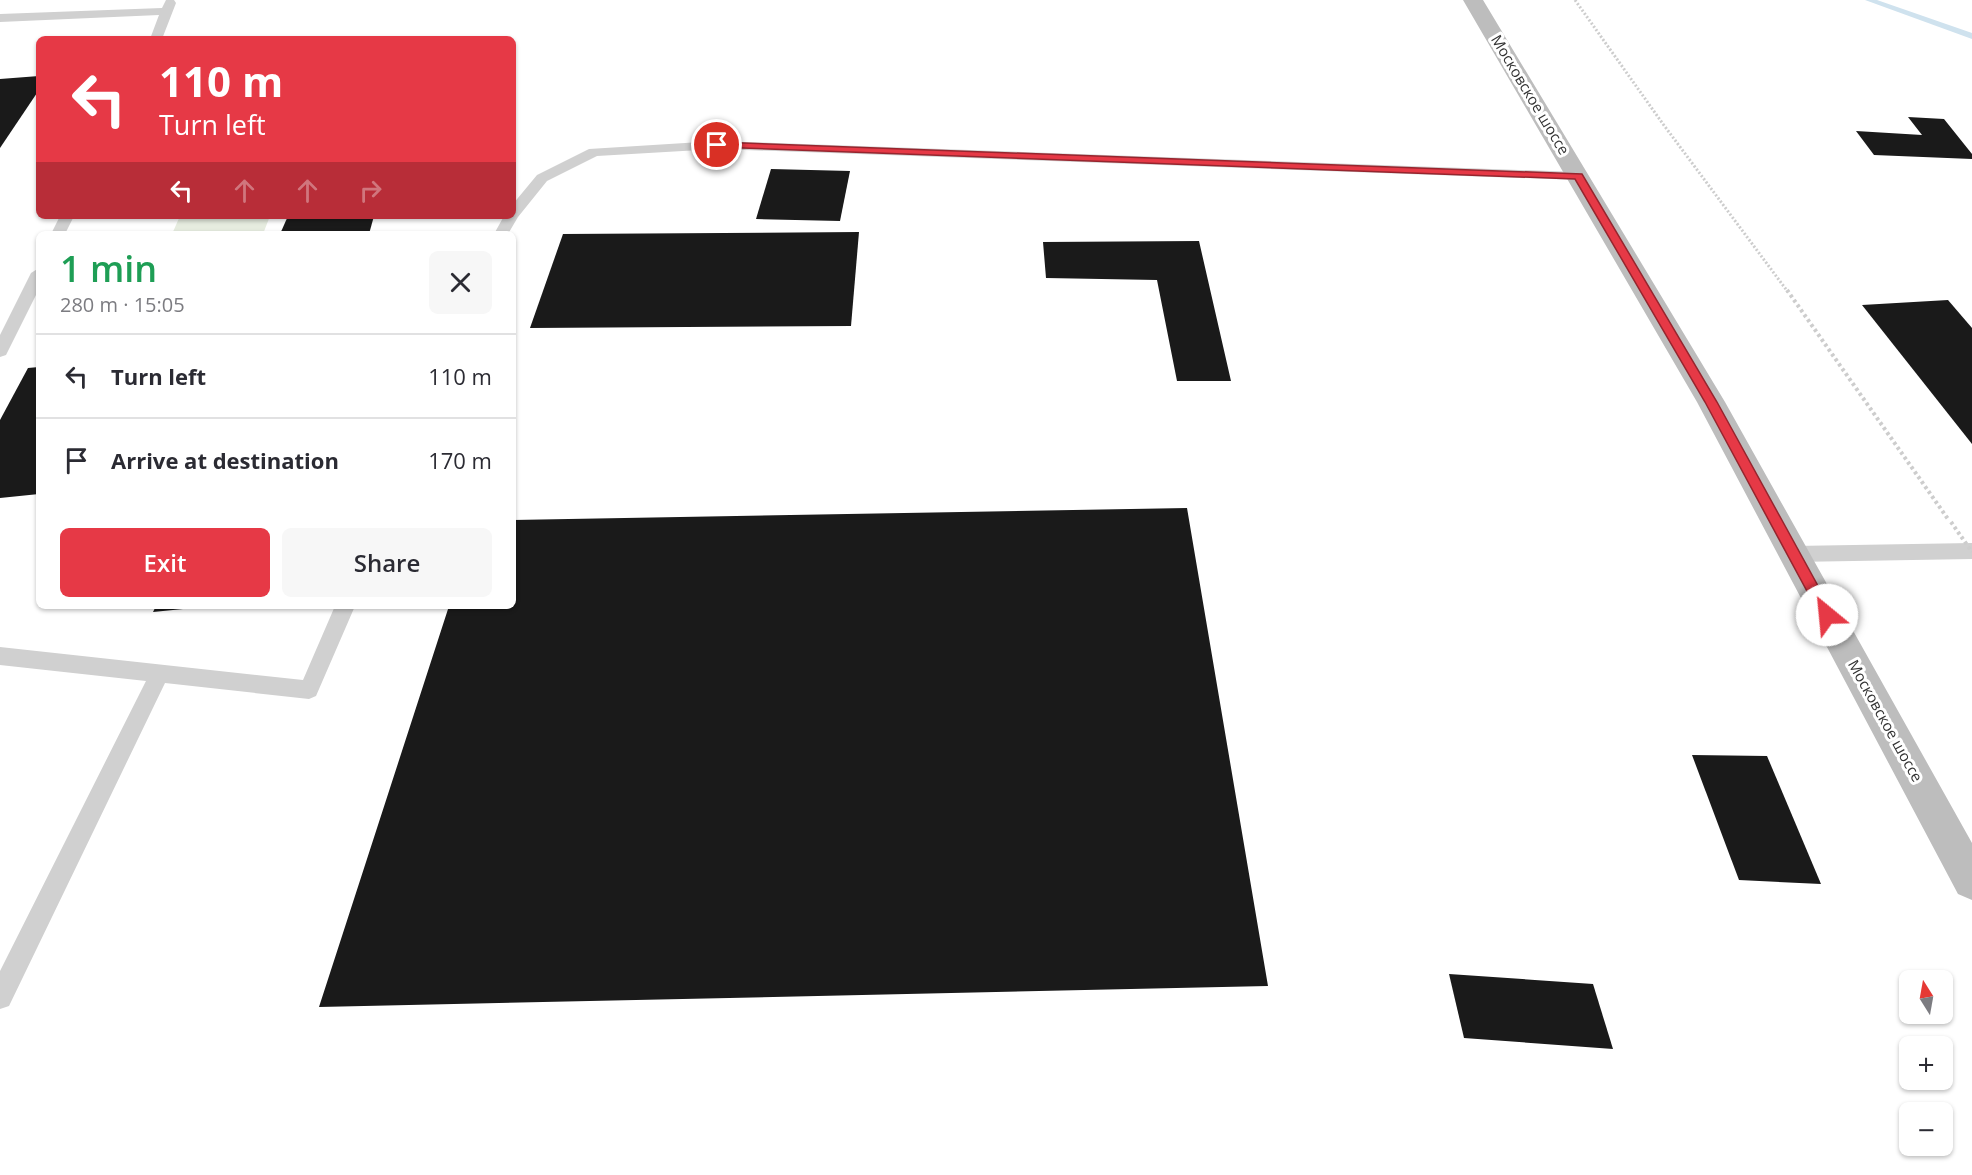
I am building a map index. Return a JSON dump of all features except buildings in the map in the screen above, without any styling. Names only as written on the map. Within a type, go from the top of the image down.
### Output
[{"type":"main road","name":"Московское шоссе","points":[[1473,0],[1711,402],[1972,881]]},
{"type":"lane","points":[[0,18],[169,6],[157,36]]},
{"type":"lane","points":[[516,210],[543,178],[594,152],[717,145],[1578,176]]},
{"type":"lane","points":[[0,351],[36,279]]},
{"type":"lane","points":[[1794,554],[1972,552]]},
{"type":"lane","points":[[0,656],[309,690],[344,609]]},
{"type":"lane","points":[[0,997],[160,674]]},
{"type":"path","points":[[1575,0],[1663,124],[1812,324],[1972,552]]},
{"type":"shaded area","points":[[179,219],[269,219],[264,231],[173,231]]},
{"type":"waterway","points":[[1869,0],[1972,36]]},
{"type":"route","points":[[717,145],[1499,175],[1578,176],[1711,402],[1827,615]]}]
